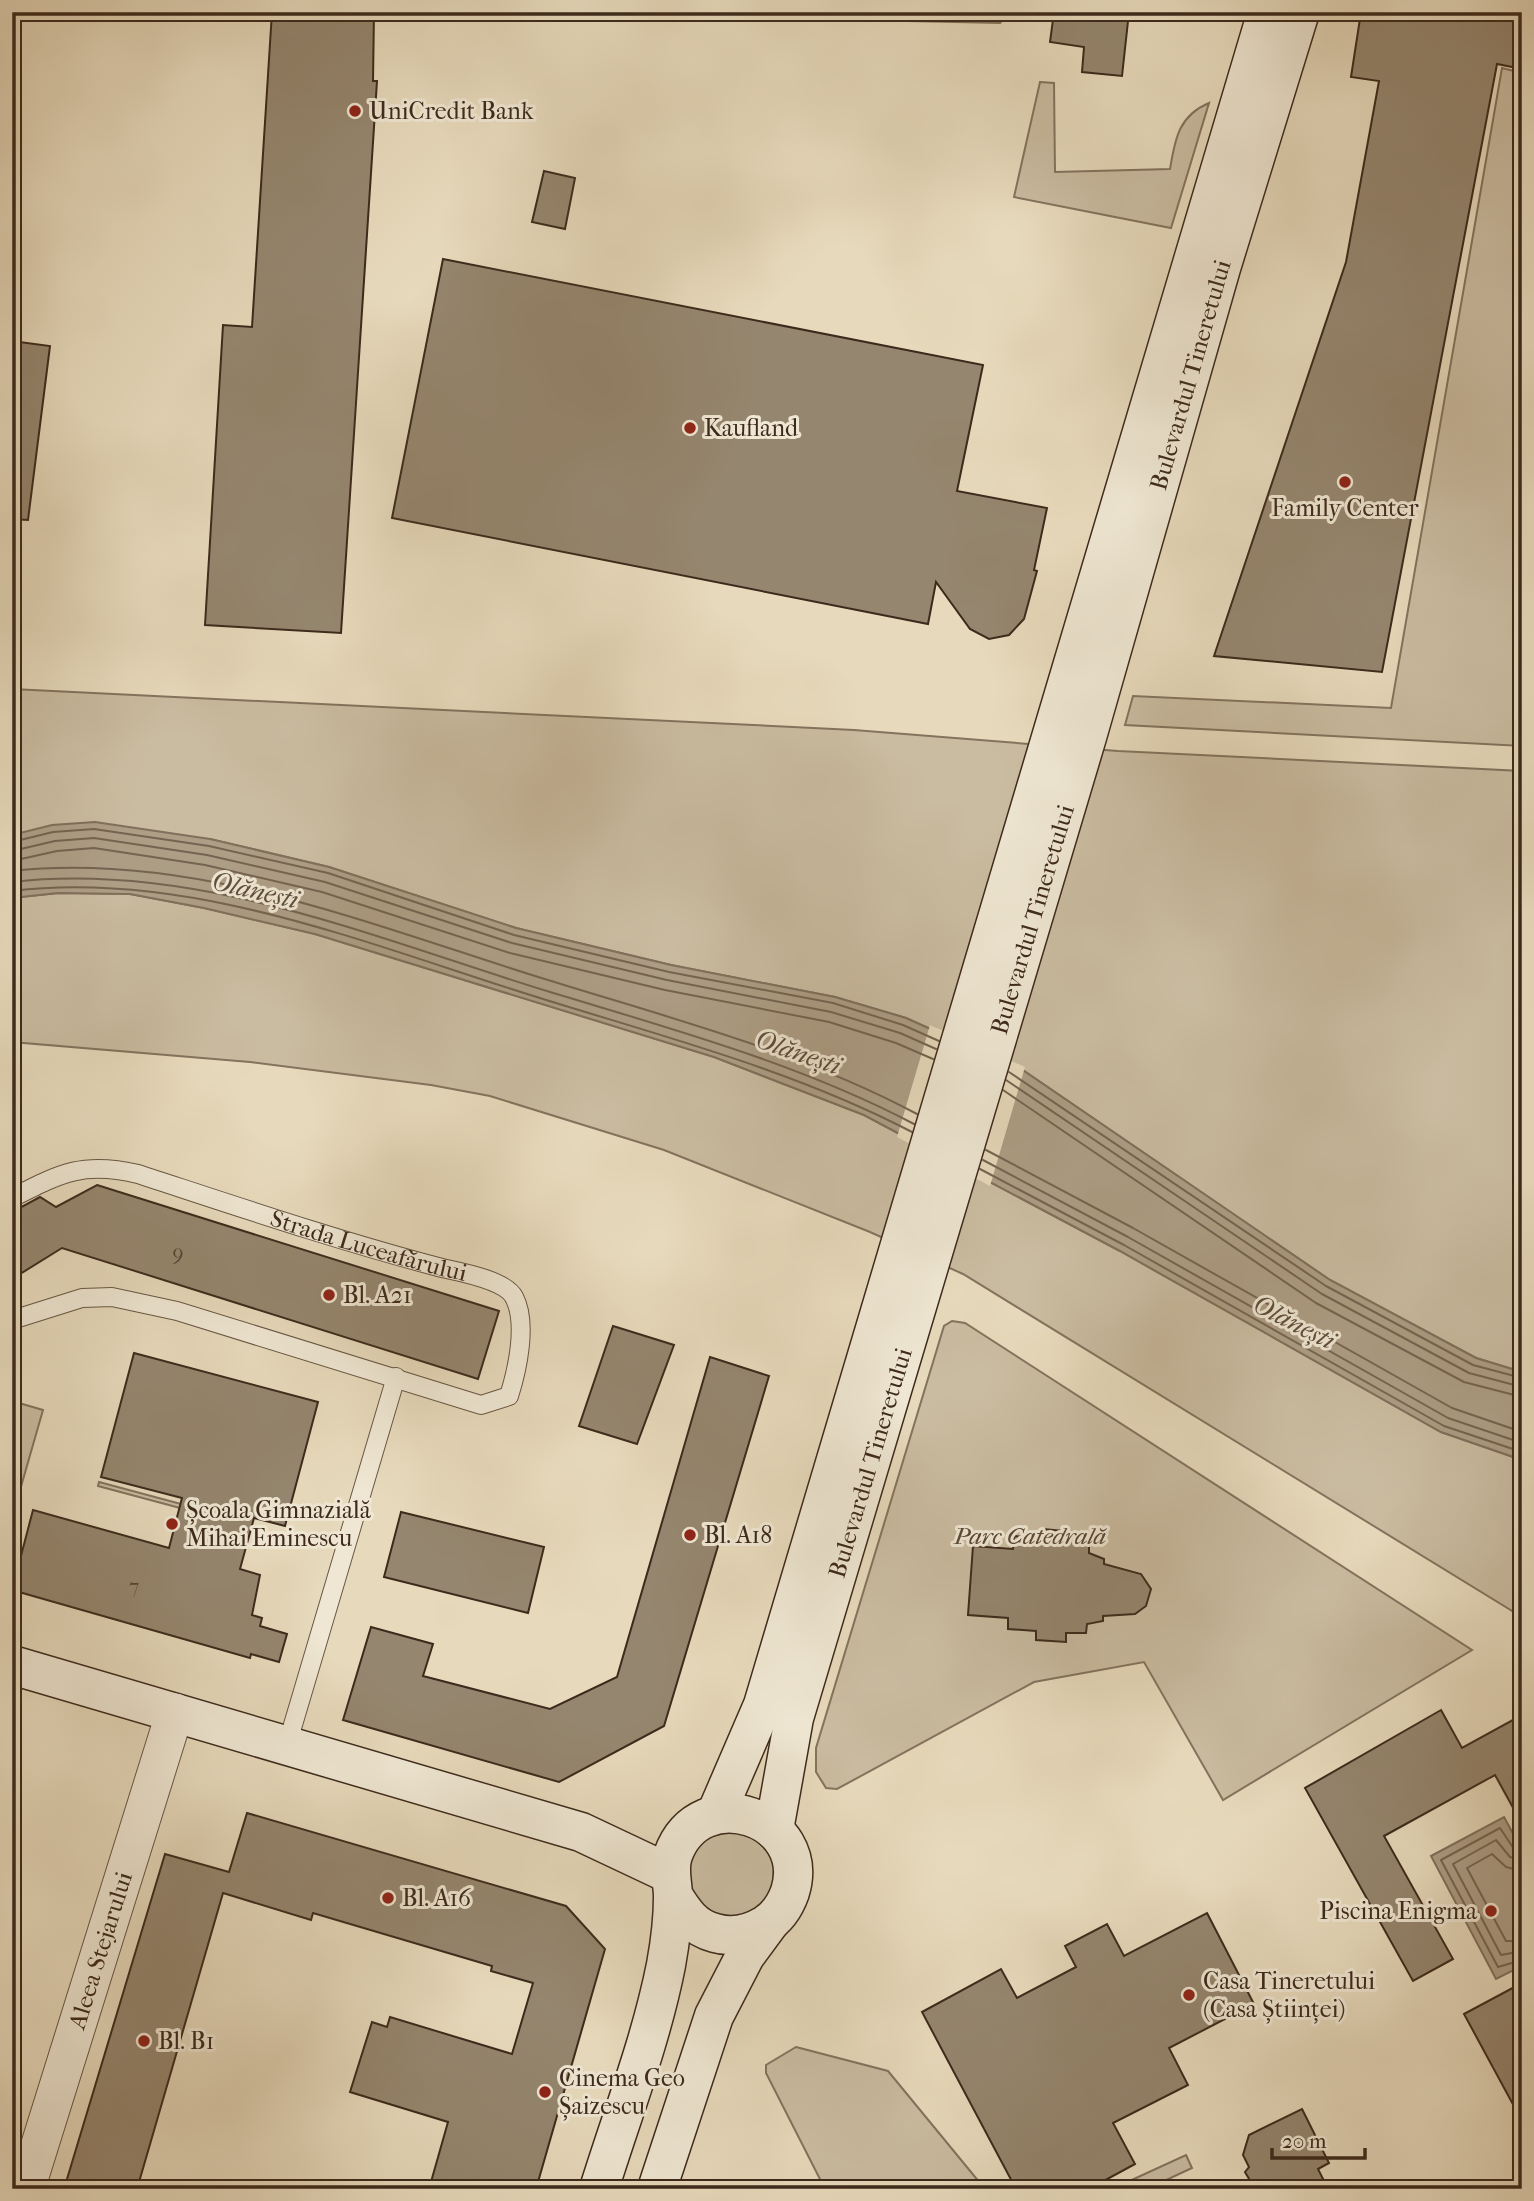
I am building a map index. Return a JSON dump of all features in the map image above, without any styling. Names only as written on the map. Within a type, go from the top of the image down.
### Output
[{"type":"main road","name":"Bulevardul Tineretului","points":[[1071,734],[1267,12]]},
{"type":"main road","name":"Bulevardul Tineretului","points":[[599,2189],[660,1998],[669,1947],[672,1858],[701,1824],[763,1705],[906,1282],[1071,734],[1300,12]]},
{"type":"main road","name":"Bulevardul Tineretului","points":[[774,1830],[794,1718],[906,1282]]},
{"type":"main road","points":[[12,1665],[581,1832],[672,1884],[683,1912],[697,1925],[715,1933],[734,1936],[753,1932],[770,1922]]},
{"type":"main road","points":[[581,1832],[701,1824],[737,1813],[758,1819],[774,1830],[784,1842],[792,1862],[792,1883],[786,1903],[740,1965],[714,2016],[657,2189]]},
{"type":"main road","points":[[646,2189],[641,2154],[643,2122],[660,1998]]},
{"type":"street","name":"Aleea Stejarului","points":[[24,2174],[175,1712]]},
{"type":"lane","name":"Strada Luceafărului","points":[[12,1198],[77,1169],[104,1167],[138,1174],[348,1243],[471,1275],[505,1288],[514,1297],[520,1327],[514,1382],[509,1396],[496,1403],[481,1405],[177,1311],[112,1297],[82,1298],[12,1320]]},
{"type":"lane","points":[[287,1745],[396,1377]]},
{"type":"green space","points":[[816,12],[1010,12],[1000,23],[816,19]]},
{"type":"green space","points":[[1502,68],[1522,73],[1522,746],[1125,725],[1133,696],[1391,708]]},
{"type":"green space","points":[[1040,82],[1054,83],[1055,172],[1170,169],[1176,139],[1184,122],[1209,103],[1171,228],[1014,197]]},
{"type":"green space","points":[[12,689],[854,730],[1118,751],[1522,771],[1522,1372],[1476,1358],[1330,1280],[1024,1071],[906,1018],[835,997],[671,965],[516,928],[329,867],[210,839],[12,835]]},
{"type":"green space","points":[[58,893],[130,894],[315,934],[714,1057],[864,1115],[1120,1251],[1441,1432],[1522,1460],[1522,1617],[963,1274],[870,1232],[664,1150],[490,1096],[431,1085],[250,1062],[12,1042],[12,898]]},
{"type":"green space","name":"Parc Catedrală","points":[[952,1321],[965,1323],[1472,1650],[1223,1800],[1144,1662],[1034,1682],[837,1789],[826,1788],[816,1772],[816,1748],[944,1326]]},
{"type":"green space","points":[[12,1401],[43,1410],[12,1518]]},
{"type":"green space","points":[[99,1482],[181,1504],[180,1508],[98,1486]]},
{"type":"green space","points":[[741,1829],[774,1854],[773,1896],[739,1921],[696,1907],[684,1865],[700,1839]]},
{"type":"green space","points":[[796,2047],[888,2071],[985,2189],[825,2189],[766,2073],[766,2065]]},
{"type":"green space","points":[[1186,2155],[1192,2168],[1147,2189],[1112,2189]]},
{"type":"water","name":"Olănești","points":[[95,822],[210,839],[329,867],[516,928],[671,965],[835,997],[906,1018],[1024,1071],[1330,1280],[1476,1358],[1522,1372],[1522,1460],[1441,1432],[1120,1251],[864,1115],[714,1057],[315,934],[204,908],[130,894],[58,893],[12,898],[12,835],[52,825]]},
{"type":"water","name":"Piscina Enigma","points":[[1504,1817],[1522,1850],[1522,1966],[1496,1979],[1431,1856]]},
{"type":"pier","points":[[930,1025],[1025,1067],[990,1186],[897,1137]]},
{"type":"building","points":[[272,12],[374,12],[373,81],[377,81],[341,633],[205,625],[223,325],[252,327]]},
{"type":"building","points":[[1054,12],[1129,12],[1122,76],[1082,72],[1084,47],[1050,42]]},
{"type":"building","name":"Family Center","points":[[1361,12],[1522,12],[1522,69],[1497,64],[1382,672],[1214,656],[1346,262],[1379,81],[1351,77]]},
{"type":"building","points":[[544,171],[575,178],[565,229],[532,222]]},
{"type":"building","name":"Kaufland","points":[[443,259],[983,365],[957,491],[1047,508],[1034,570],[1037,571],[1024,619],[1009,635],[989,639],[970,629],[936,582],[928,624],[392,518]]},
{"type":"building","points":[[12,341],[50,346],[28,520],[12,519]]},
{"type":"building","name":"Bl. A21","points":[[97,1185],[499,1311],[478,1379],[62,1248],[12,1279],[12,1212],[40,1197],[56,1207]]},
{"type":"building","points":[[613,1326],[674,1345],[637,1444],[579,1426]]},
{"type":"building","points":[[134,1353],[318,1402],[285,1526],[254,1518],[240,1569],[260,1575],[252,1615],[262,1618],[260,1626],[287,1634],[279,1662],[251,1654],[250,1658],[12,1590],[33,1510],[169,1548],[182,1498],[101,1477]]},
{"type":"building","name":"Bl. A18","points":[[710,1357],[769,1376],[664,1726],[559,1782],[343,1720],[371,1627],[433,1644],[423,1676],[550,1709],[617,1677]]},
{"type":"building","points":[[401,1512],[544,1547],[528,1613],[384,1577]]},
{"type":"building","points":[[1043,1529],[1073,1532],[1072,1540],[1089,1540],[1089,1553],[1104,1559],[1104,1564],[1141,1574],[1151,1589],[1146,1606],[1135,1614],[1103,1616],[1103,1621],[1087,1624],[1086,1633],[1066,1633],[1066,1642],[1036,1640],[1036,1631],[1008,1629],[1008,1618],[968,1615],[973,1546],[1013,1549],[1014,1536],[1043,1538]]},
{"type":"building","points":[[1441,1710],[1462,1748],[1522,1715],[1522,1824],[1495,1775],[1384,1836],[1453,1959],[1413,1981],[1305,1788]]},
{"type":"building","points":[[247,1813],[566,1906],[605,1949],[536,2189],[429,2189],[448,2122],[350,2092],[372,2022],[387,2027],[390,2017],[512,2054],[533,1983],[491,1971],[492,1966],[313,1913],[311,1920],[223,1893],[137,2189],[64,2189],[165,1854],[229,1872]]},
{"type":"building","points":[[1207,1913],[1254,2004],[1169,2048],[1188,2085],[1113,2123],[1135,2164],[1089,2189],[1016,2189],[922,2012],[1001,1969],[1017,1998],[1076,1967],[1065,1946],[1107,1924],[1124,1956]]},
{"type":"building","points":[[1522,1983],[1522,2121],[1464,2014]]},
{"type":"building","points":[[1302,2109],[1329,2163],[1318,2169],[1328,2189],[1255,2189],[1245,2172],[1249,2167],[1243,2155],[1249,2135]]},
{"type":"place","name":"UniCredit Bank","points":[[355,111]]},
{"type":"place","name":"Kaufland","points":[[690,428]]},
{"type":"place","name":"Family Center","points":[[1345,482]]},
{"type":"place","name":"Bl. A21","points":[[329,1295]]},
{"type":"place","name":"Școala Gimnazială Mihai Eminescu","points":[[172,1524]]},
{"type":"place","name":"Bl. A18","points":[[690,1535]]},
{"type":"place","name":"Bl. A16","points":[[388,1898]]},
{"type":"place","name":"Piscina Enigma","points":[[1491,1911]]},
{"type":"place","name":"Casa Tineretului (Casa Științei)","points":[[1189,1995]]},
{"type":"place","name":"Bl. B1","points":[[144,2041]]},
{"type":"place","name":"Cinema Geo Șaizescu","points":[[545,2092]]}]
